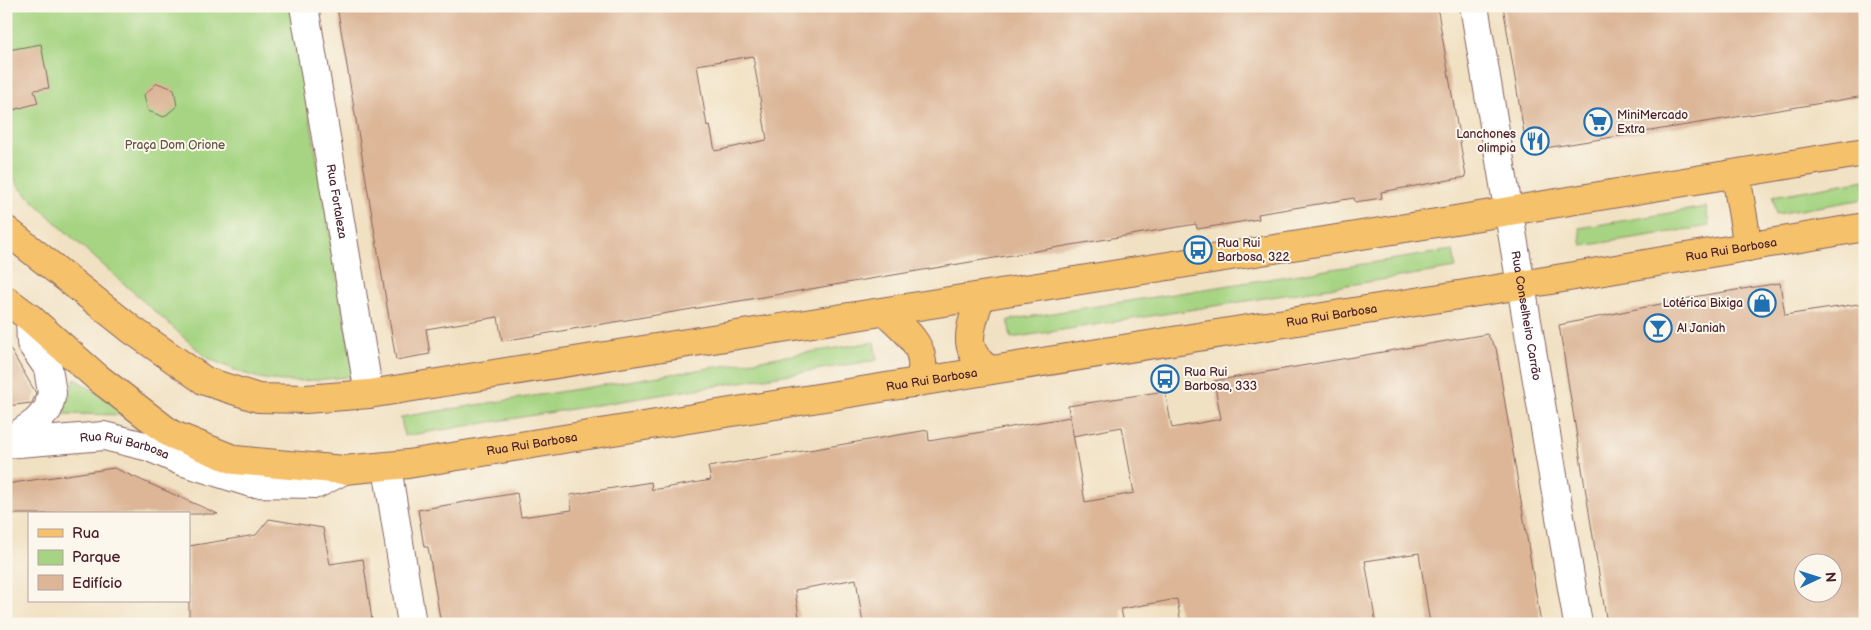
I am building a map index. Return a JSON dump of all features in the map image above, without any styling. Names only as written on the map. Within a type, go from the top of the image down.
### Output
[{"type":"main road","points":[[6,207],[14,236],[132,330],[206,381],[258,398],[306,399],[369,394],[1509,212],[1865,152]]},
{"type":"main road","points":[[1736,174],[1748,248]]},
{"type":"main road","name":"Rua Rui Barbosa","points":[[344,470],[387,467],[1748,248],[1865,227]]},
{"type":"main road","points":[[980,297],[970,339],[972,352],[978,362],[990,370]]},
{"type":"main road","points":[[6,300],[30,318],[98,378],[171,434],[235,460],[344,470]]},
{"type":"main road","points":[[886,312],[911,337],[918,347],[922,361],[921,378],[915,382]]},
{"type":"street","name":"Rua Fortaleza","points":[[304,6],[369,394]]},
{"type":"street","name":"Rua Conselheiro Carrão","points":[[1474,6],[1578,624]]},
{"type":"street","points":[[6,444],[36,422],[48,409],[52,393],[48,368],[31,343],[30,318]]},
{"type":"street","name":"Rua Rui Barbosa","points":[[6,444],[104,436],[149,447],[181,461],[252,483],[317,484],[344,470]]},
{"type":"street","points":[[387,467],[412,624]]},
{"type":"green space","name":"Praça Dom Orione","points":[[6,6],[291,6],[354,376],[287,381],[265,379],[235,370],[207,358],[56,223],[19,187],[6,163]]},
{"type":"green space","points":[[1865,180],[1865,199],[1776,214],[1773,196]]},
{"type":"green space","points":[[1706,207],[1709,226],[1582,246],[1579,228]]},
{"type":"green space","points":[[1453,250],[1456,268],[1011,338],[1008,320]]},
{"type":"green space","points":[[874,342],[877,360],[404,436],[401,417]]},
{"type":"green space","points":[[75,379],[131,415],[63,414]]},
{"type":"building","points":[[337,6],[1437,6],[1466,177],[1381,192],[1382,198],[1355,202],[1354,198],[1258,214],[1259,219],[1197,229],[1196,224],[502,341],[498,317],[426,329],[430,354],[396,360]],"holes":[[[753,56],[767,140],[715,151],[710,125],[707,126],[697,65]]]},
{"type":"building","points":[[1503,6],[1865,6],[1865,96],[1527,151]]},
{"type":"building","points":[[41,44],[49,88],[34,90],[38,103],[6,112],[6,70],[11,69],[8,50]]},
{"type":"building","points":[[157,83],[174,89],[177,106],[164,117],[148,111],[144,95]]},
{"type":"building","points":[[1780,283],[1785,315],[1865,303],[1865,624],[1607,624],[1559,325],[1699,296]]},
{"type":"building","points":[[1487,334],[1496,348],[1541,624],[1430,624],[1419,553],[1365,561],[1376,624],[1181,624],[1177,599],[1121,609],[1124,624],[863,624],[856,579],[795,590],[800,624],[441,624],[428,547],[424,547],[418,510],[517,493],[521,517],[572,510],[570,495],[651,482],[652,490],[711,480],[708,467],[928,430],[929,441],[1070,417],[1068,406],[1165,391],[1172,428],[1221,419],[1214,381]],"holes":[[[1122,427],[1134,493],[1085,502],[1073,436]]]},
{"type":"building","points":[[6,342],[36,393],[32,403],[6,406]]},
{"type":"building","points":[[114,468],[218,514],[190,514],[190,512],[28,512],[28,514],[6,514],[6,484]]},
{"type":"building","points":[[269,519],[323,528],[330,564],[363,559],[372,620],[346,624],[264,624],[264,619],[224,624],[189,624],[190,546],[256,535]]},
{"type":"place","name":"MiniMercado Extra","points":[[1598,122]]},
{"type":"place","name":"Lanchones olimpia","points":[[1535,141]]},
{"type":"place","name":"Rua Rui Barbosa, 322","points":[[1198,250]]},
{"type":"place","name":"Lotérica Bixiga","points":[[1762,303]]},
{"type":"place","name":"Al Janiah","points":[[1658,328]]},
{"type":"place","name":"Rua Rui Barbosa, 333","points":[[1165,379]]}]
